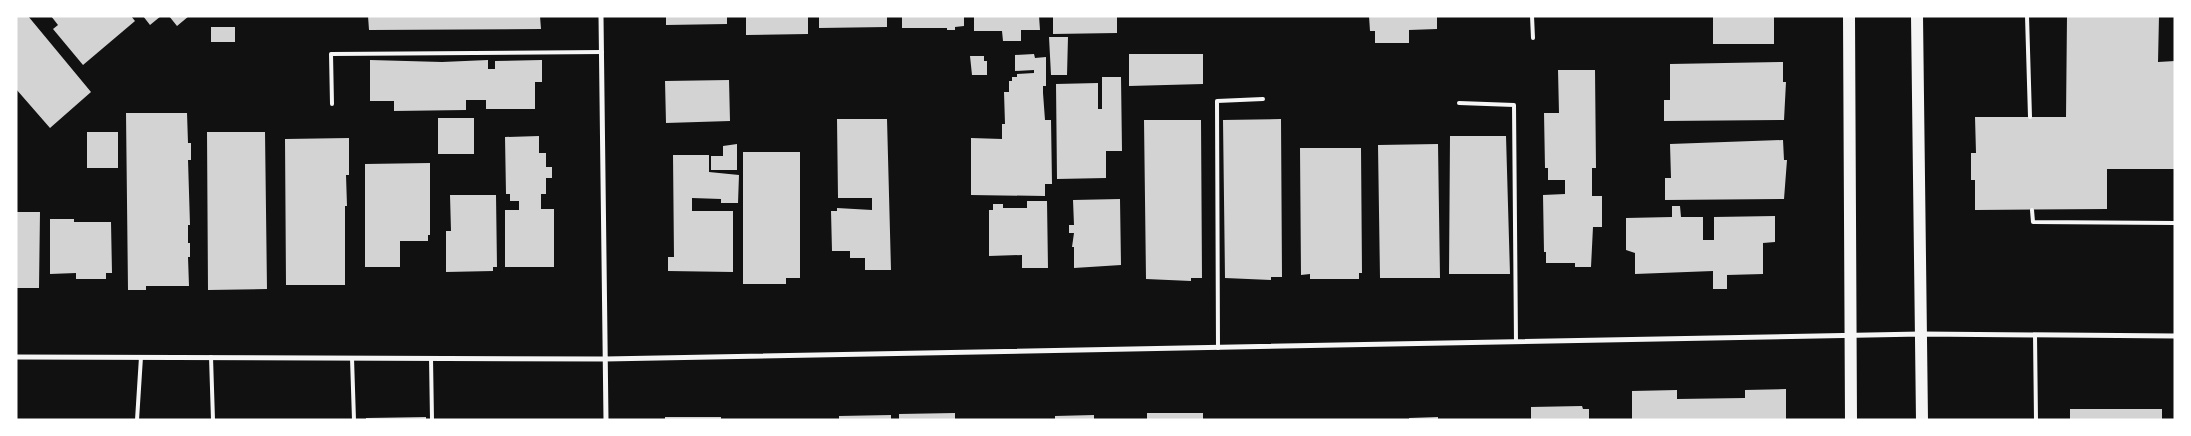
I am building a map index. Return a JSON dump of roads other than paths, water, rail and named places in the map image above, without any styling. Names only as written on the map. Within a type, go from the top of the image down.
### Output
[{"type":"main road","points":[[1849,16],[1851,420]]},
{"type":"main road","points":[[1918,16],[1922,420]]},
{"type":"street","points":[[601,16],[606,420]]},
{"type":"street","points":[[16,357],[605,359],[1921,334],[2175,336]]},
{"type":"lane","points":[[1532,16],[1534,38]]},
{"type":"lane","points":[[2027,16],[2030,117]]},
{"type":"lane","points":[[332,104],[331,54],[602,52]]},
{"type":"lane","points":[[1218,348],[1217,102],[1263,99]]},
{"type":"lane","points":[[1459,103],[1514,105],[1516,342]]},
{"type":"lane","points":[[2032,210],[2032,222],[2175,223]]},
{"type":"lane","points":[[2035,335],[2036,420]]},
{"type":"lane","points":[[137,420],[141,357]]},
{"type":"lane","points":[[210,357],[213,420]]},
{"type":"lane","points":[[352,358],[354,420]]},
{"type":"lane","points":[[431,358],[432,420]]}]
